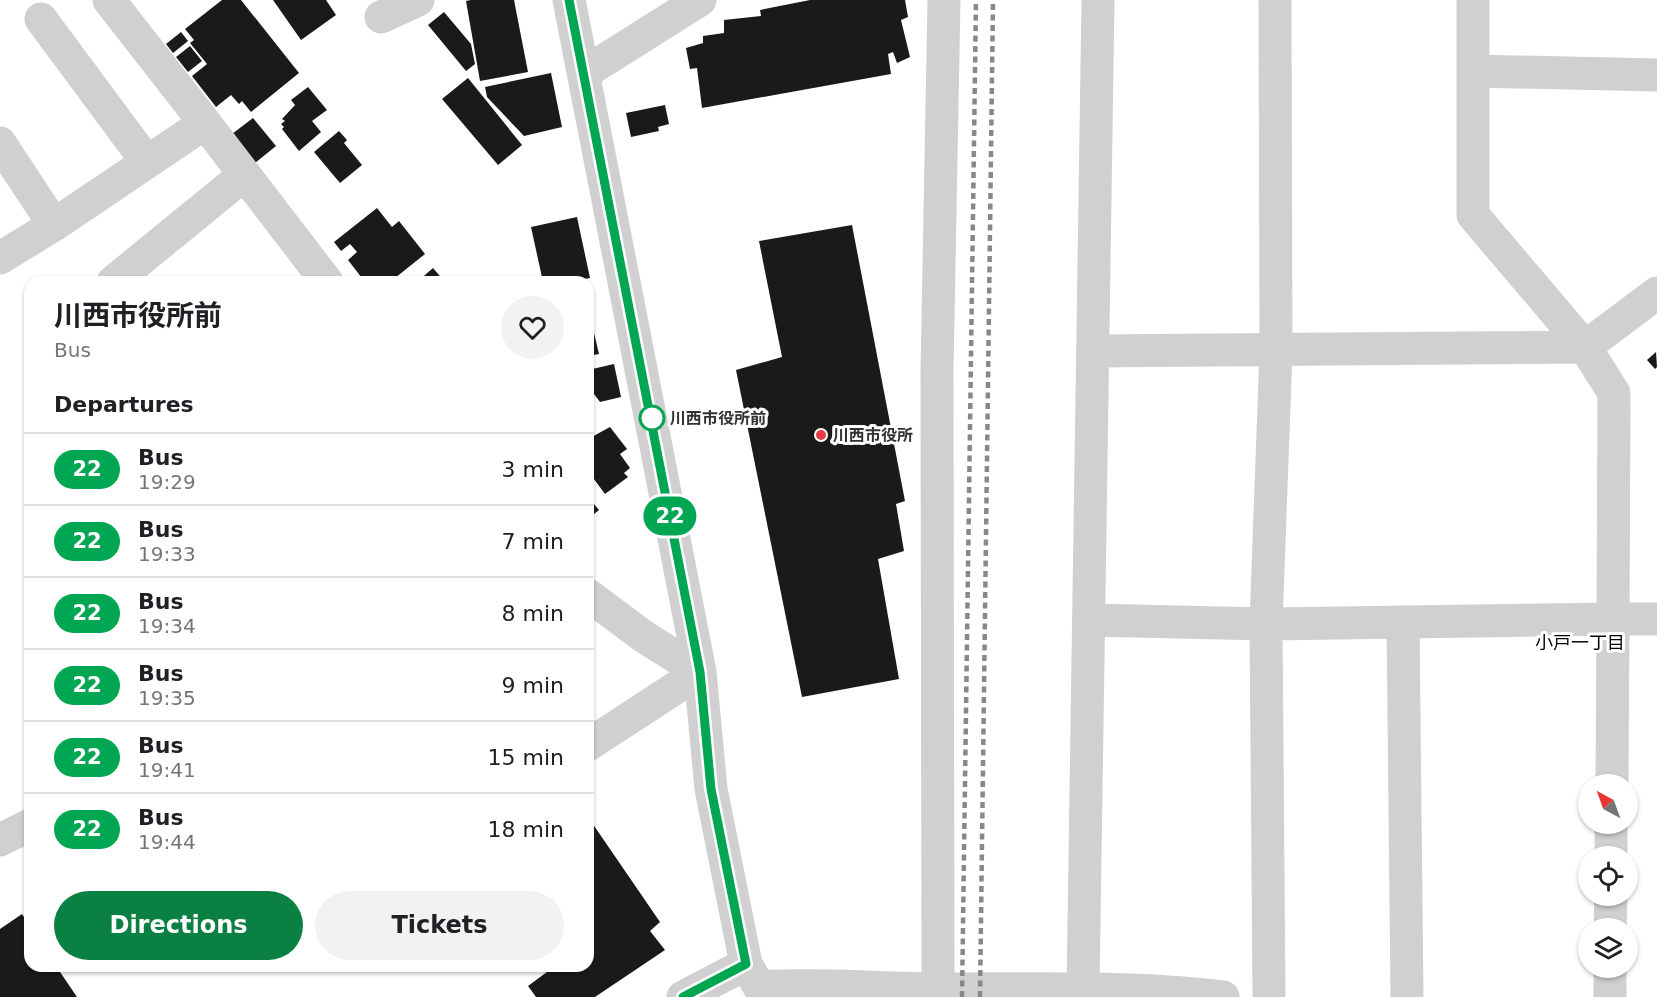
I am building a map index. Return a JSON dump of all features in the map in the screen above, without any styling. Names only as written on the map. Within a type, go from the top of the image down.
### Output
[{"type":"street","points":[[109,0],[322,276]]},
{"type":"street","points":[[381,17],[418,0]]},
{"type":"street","points":[[569,0],[700,672],[711,789],[756,983]]},
{"type":"street","points":[[584,73],[700,0]]},
{"type":"street","points":[[938,989],[937,371],[944,0]]},
{"type":"street","points":[[1083,989],[1098,0]]},
{"type":"street","points":[[1269,997],[1266,624],[1276,351],[1275,0]]},
{"type":"street","points":[[1473,0],[1473,215],[1585,347],[1614,393],[1612,774]]},
{"type":"street","points":[[42,19],[147,162]]},
{"type":"street","points":[[1473,71],[1657,75]]},
{"type":"street","points":[[0,258],[54,225],[205,123]]},
{"type":"street","points":[[0,143],[54,225]]},
{"type":"street","points":[[120,276],[244,175]]},
{"type":"street","points":[[1094,351],[1585,347],[1657,293]]},
{"type":"street","points":[[594,599],[643,636],[700,672]]},
{"type":"street","points":[[1090,620],[1266,624],[1657,619]]},
{"type":"street","points":[[1403,622],[1407,997]]},
{"type":"street","points":[[594,741],[700,672]]},
{"type":"street","points":[[0,840],[24,828]]},
{"type":"street","points":[[1610,978],[1610,997]]},
{"type":"street","points":[[683,997],[756,983],[938,989],[1083,989],[1189,993],[1223,997]]},
{"type":"building","points":[[222,0],[241,0],[299,73],[251,112],[242,101],[239,104],[231,95],[216,107],[192,76],[207,64],[190,43],[194,40],[185,29]]},
{"type":"building","points":[[273,0],[326,0],[336,15],[301,40]]},
{"type":"building","points":[[514,0],[528,72],[480,81],[466,1]]},
{"type":"building","points":[[810,0],[905,0],[908,17],[901,20],[910,57],[897,63],[893,52],[888,54],[891,74],[702,108],[697,68],[690,69],[686,48],[703,43],[703,36],[724,33],[724,20],[761,16],[760,10]]},
{"type":"building","points":[[444,12],[471,44],[475,64],[466,71],[428,25]]},
{"type":"building","points":[[181,32],[188,41],[173,53],[166,44]]},
{"type":"building","points":[[190,46],[202,61],[188,72],[176,57]]},
{"type":"building","points":[[551,73],[562,127],[524,136],[487,97],[485,87]]},
{"type":"building","points":[[468,78],[522,145],[498,165],[442,99]]},
{"type":"building","points":[[308,87],[327,110],[312,121],[321,132],[299,151],[282,129],[284,127],[281,124],[285,121],[282,119],[295,105],[291,100]]},
{"type":"building","points":[[665,105],[669,124],[658,127],[659,131],[631,137],[626,113]]},
{"type":"building","points":[[253,118],[276,146],[255,163],[232,134]]},
{"type":"building","points":[[339,131],[347,140],[344,143],[362,165],[340,183],[314,152]]},
{"type":"building","points":[[377,208],[392,227],[399,221],[425,254],[398,276],[360,276],[348,260],[357,252],[350,244],[341,251],[334,242]]},
{"type":"building","points":[[577,217],[590,276],[542,276],[531,227]]},
{"type":"building","name":"川西市役所","points":[[852,225],[905,501],[896,504],[904,551],[878,559],[899,679],[802,697],[736,370],[782,357],[759,241]]},
{"type":"building","points":[[433,268],[440,276],[424,276]]},
{"type":"building","points":[[594,333],[599,354],[594,355]]},
{"type":"building","points":[[1656,352],[1657,367],[1655,369],[1647,360]]},
{"type":"building","points":[[614,364],[621,397],[600,402],[594,394],[594,369]]},
{"type":"building","points":[[610,427],[627,449],[620,454],[630,468],[624,473],[628,477],[605,494],[594,479],[594,436]]},
{"type":"building","points":[[594,504],[599,510],[594,514]]},
{"type":"building","points":[[594,826],[660,922],[650,931],[665,950],[595,997],[536,997],[528,986],[547,972],[594,972]]},
{"type":"building","points":[[22,914],[24,917],[24,972],[60,972],[77,997],[0,997],[0,929]]},
{"type":"railway","points":[[962,997],[976,0]]},
{"type":"railway","points":[[980,997],[993,0]]},
{"type":"bus line","name":"22","points":[[569,0],[700,672],[711,789],[746,964],[683,997]]},
{"type":"place","name":"川西市役所前","points":[[652,418]]},
{"type":"place","name":"川西市役所","points":[[821,435]]},
{"type":"district","name":"小戸一丁目","points":[[1580,642]]}]
